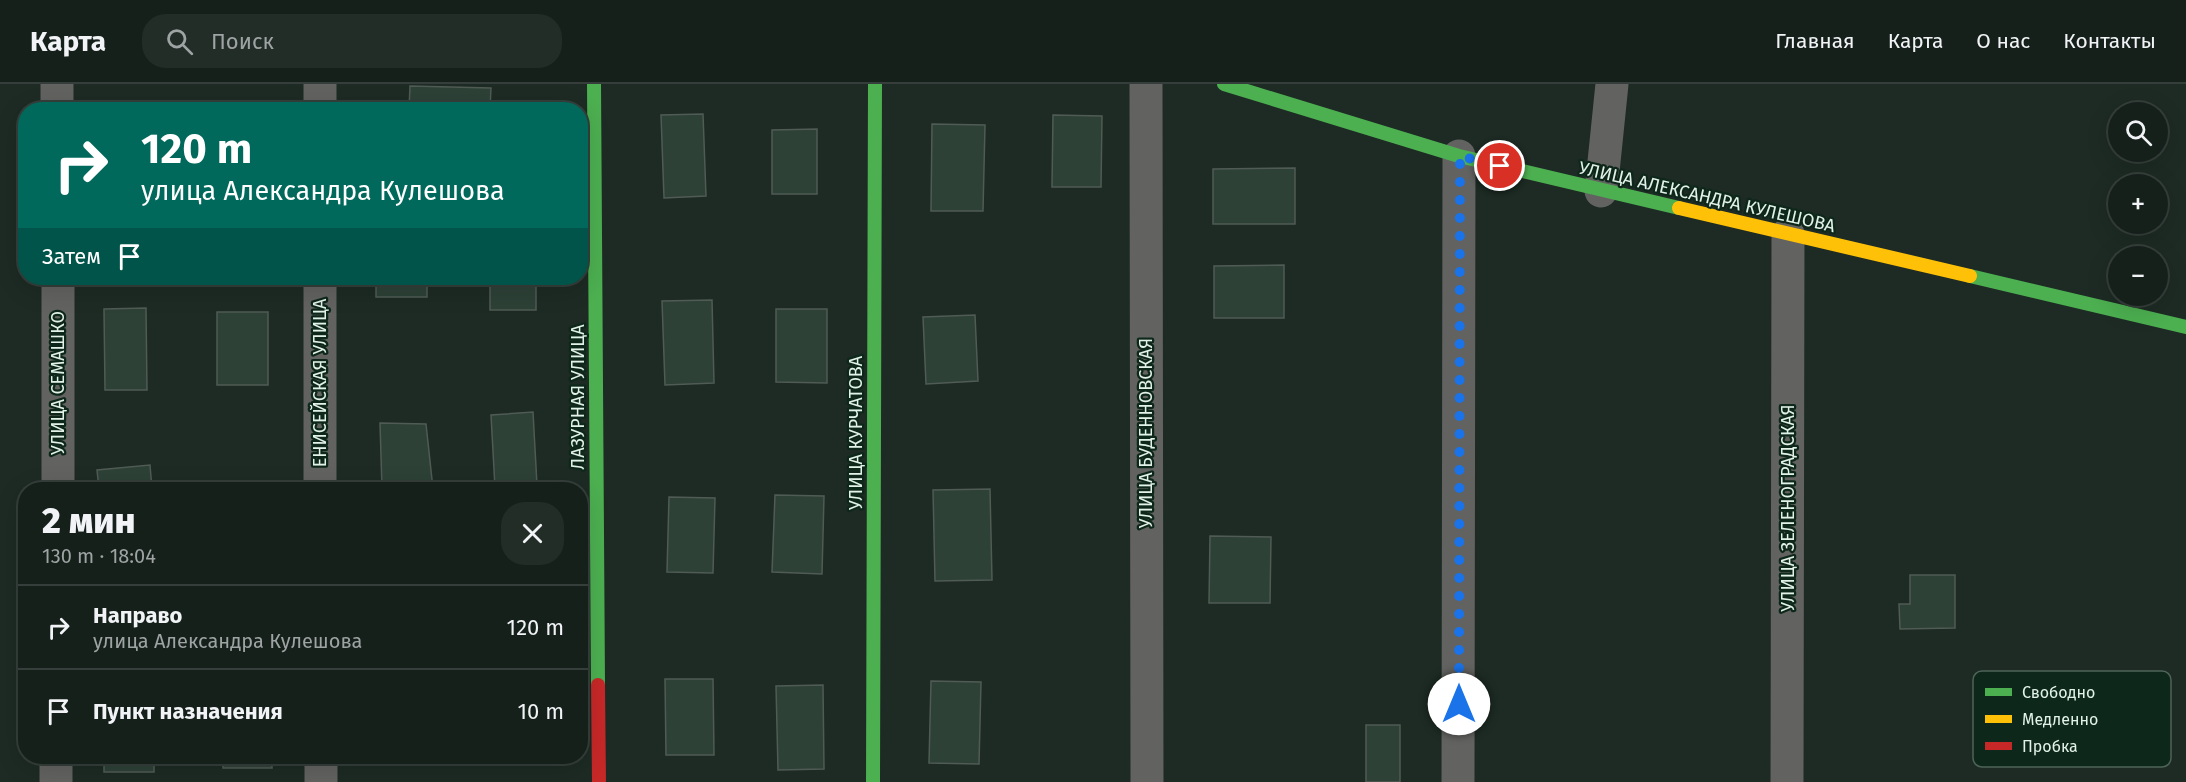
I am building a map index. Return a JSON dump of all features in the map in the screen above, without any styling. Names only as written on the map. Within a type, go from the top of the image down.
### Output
[{"type":"street","points":[[57,84],[57,102]]},
{"type":"street","points":[[320,84],[320,102]]},
{"type":"street","name":"ЛАЗУРНАЯ УЛИЦА","points":[[594,84],[599,782]]},
{"type":"street","name":"УЛИЦА КУРЧАТОВА","points":[[873,782],[874,84]]},
{"type":"street","name":"УЛИЦА БУДЕННОВСКАЯ","points":[[1146,84],[1146,782]]},
{"type":"street","name":"УЛИЦА АЛЕКСАНДРА КУЛЕШОВА","points":[[1224,84],[1460,156],[2186,327]]},
{"type":"street","points":[[1601,191],[1612,84]]},
{"type":"street","points":[[1458,782],[1460,156]]},
{"type":"street","name":"УЛИЦА ЗЕЛЕНОГРАДСКАЯ","points":[[1787,782],[1788,234]]},
{"type":"street","name":"УЛИЦА СЕМАШКО","points":[[58,285],[58,482]]},
{"type":"street","name":"ЕНИСЕЙСКАЯ УЛИЦА","points":[[320,285],[320,482]]},
{"type":"street","points":[[56,764],[56,782]]},
{"type":"street","points":[[321,764],[321,782]]},
{"type":"building","points":[[410,86],[491,88],[490,102],[409,102]]},
{"type":"building","points":[[703,114],[706,196],[664,198],[661,115]]},
{"type":"building","points":[[1053,115],[1102,116],[1101,187],[1052,187]]},
{"type":"building","points":[[932,124],[985,125],[983,211],[931,211]]},
{"type":"building","points":[[817,129],[817,194],[772,194],[772,130]]},
{"type":"building","points":[[1295,168],[1295,224],[1213,224],[1213,169]]},
{"type":"building","points":[[1284,265],[1284,318],[1214,318],[1214,266]]},
{"type":"building","points":[[376,285],[427,285],[427,297],[376,297]]},
{"type":"building","points":[[490,285],[536,285],[536,310],[490,310]]},
{"type":"building","points":[[712,300],[714,383],[665,385],[662,301]]},
{"type":"building","points":[[146,308],[147,390],[105,390],[104,309]]},
{"type":"building","points":[[776,309],[827,309],[827,383],[776,382]]},
{"type":"building","points":[[217,312],[268,312],[268,385],[217,385]]},
{"type":"building","points":[[975,315],[978,381],[926,384],[923,317]]},
{"type":"building","points":[[533,412],[537,482],[495,482],[491,415]]},
{"type":"building","points":[[380,423],[426,424],[432,482],[382,482]]},
{"type":"building","points":[[150,465],[151,482],[98,482],[97,470]]},
{"type":"building","points":[[990,489],[992,580],[935,581],[933,490]]},
{"type":"building","points":[[775,495],[824,496],[822,574],[772,572]]},
{"type":"building","points":[[669,497],[715,498],[713,573],[667,572]]},
{"type":"building","points":[[1210,536],[1271,537],[1270,603],[1209,603]]},
{"type":"building","points":[[1910,575],[1955,575],[1955,628],[1900,629],[1899,604],[1910,604]]},
{"type":"building","points":[[665,679],[713,679],[714,755],[666,755]]},
{"type":"building","points":[[931,681],[981,682],[979,764],[929,763]]},
{"type":"building","points":[[823,685],[824,769],[778,770],[776,686]]},
{"type":"building","points":[[1366,725],[1400,725],[1400,782],[1366,782]]},
{"type":"building","points":[[104,764],[154,764],[154,772],[104,772]]},
{"type":"building","points":[[223,764],[272,764],[272,768],[223,768]]},
{"type":"traffic: fast","points":[[594,84],[598,685]]},
{"type":"traffic: fast","points":[[873,782],[875,84]]},
{"type":"traffic: fast","points":[[1224,84],[1459,156],[1679,208]]},
{"type":"traffic: fast","points":[[1970,276],[2186,327]]},
{"type":"traffic: slow","points":[[1679,208],[1970,276]]},
{"type":"traffic: jam","points":[[598,685],[599,782]]},
{"type":"route","points":[[1459,704],[1460,156],[1500,166]]}]
